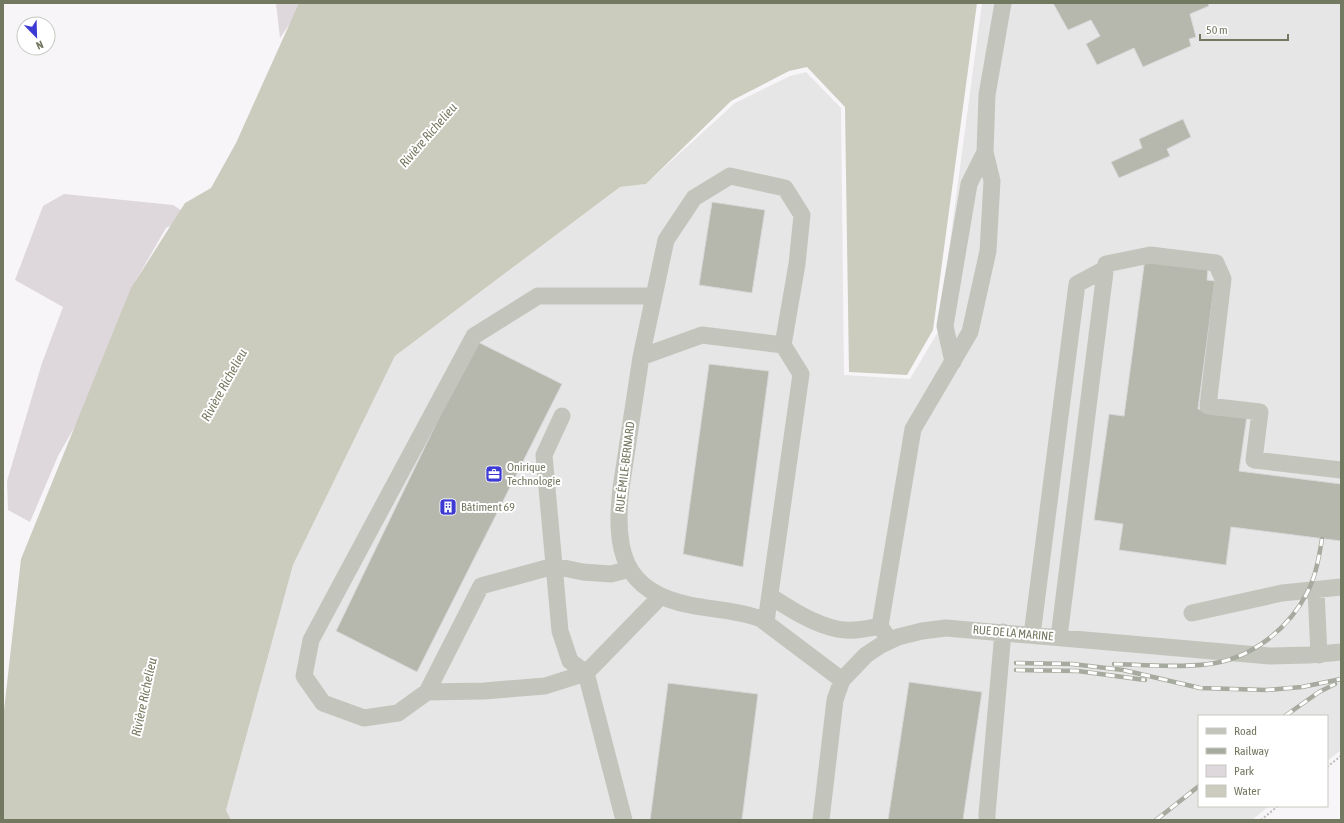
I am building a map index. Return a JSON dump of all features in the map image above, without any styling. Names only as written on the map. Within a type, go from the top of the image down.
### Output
[{"type":"street","points":[[890,641],[880,626],[913,429],[970,332],[988,251],[992,181],[985,152],[987,94],[1003,3]]},
{"type":"street","points":[[953,362],[945,326],[969,184],[985,152]]},
{"type":"street","name":"RUE ÉMILE-BERNARD","points":[[782,345],[797,264],[802,215],[785,188],[730,176],[694,198],[666,240],[641,357],[619,506],[620,542],[623,556],[630,569],[639,582],[648,590],[660,597],[689,605],[751,615],[766,622],[842,680]]},
{"type":"street","points":[[1058,637],[1106,264],[1150,255],[1216,263],[1223,279],[1208,406],[1260,412],[1254,460],[1341,470]]},
{"type":"street","points":[[1032,635],[1078,284],[1105,269]]},
{"type":"street","points":[[630,569],[611,574],[583,572],[554,566],[481,586],[427,692],[398,713],[364,718],[323,703],[304,676],[311,640],[474,336],[538,296],[654,296]]},
{"type":"street","points":[[641,357],[702,335],[782,345],[801,374],[766,622]]},
{"type":"street","points":[[562,416],[544,455],[560,631],[570,661],[586,673],[624,820]]},
{"type":"street","points":[[1192,612],[1282,593],[1341,587]]},
{"type":"street","points":[[1316,590],[1319,655]]},
{"type":"street","points":[[770,596],[804,617],[837,629],[859,630],[880,626]]},
{"type":"street","points":[[427,692],[484,691],[545,686],[586,673],[660,597]]},
{"type":"street","name":"RUE DE LA MARINE","points":[[821,820],[835,700],[842,680],[866,655],[881,645],[898,637],[922,631],[946,628],[1270,656],[1319,655],[1341,652]]},
{"type":"street","points":[[987,820],[1003,632]]},
{"type":"path","points":[[1328,767],[1341,756]]},
{"type":"path","points":[[1261,820],[1277,807]]},
{"type":"shaded area","points":[[982,3],[1341,3],[1341,750],[1328,760],[1328,715],[1198,715],[1198,807],[1268,807],[1252,820],[231,820],[226,810],[293,565],[395,356],[620,187],[646,184],[735,103],[790,76],[806,72],[841,108],[844,375],[910,379],[938,332]]},
{"type":"green space","points":[[276,3],[304,3],[280,38]]},
{"type":"green space","points":[[64,194],[173,205],[190,216],[166,228],[136,280],[94,393],[58,456],[30,522],[8,510],[7,481],[42,363],[63,307],[15,280],[43,206]]},
{"type":"water","name":"Rivière Richelieu","points":[[299,3],[977,3],[933,330],[907,375],[849,372],[845,107],[807,67],[789,71],[731,101],[646,184],[620,187],[395,356],[293,565],[226,810],[231,820],[3,820],[3,719],[21,559],[131,288],[185,203],[211,188],[236,143]]},
{"type":"building","points":[[1053,3],[1208,3],[1209,6],[1190,14],[1196,37],[1189,39],[1191,46],[1143,67],[1134,48],[1097,65],[1086,44],[1100,36],[1091,20],[1068,30]]},
{"type":"building","points":[[1183,119],[1191,137],[1167,149],[1170,156],[1119,178],[1111,162],[1142,148],[1139,139]]},
{"type":"building","points":[[712,202],[765,210],[752,293],[699,285]]},
{"type":"building","points":[[1145,258],[1208,267],[1207,280],[1215,281],[1198,409],[1247,416],[1239,471],[1341,484],[1341,541],[1231,527],[1226,565],[1119,550],[1123,524],[1094,520],[1109,414],[1124,416]]},
{"type":"building","name":"Bâtiment 69","points":[[476,341],[562,384],[417,672],[336,631]]},
{"type":"building","points":[[709,364],[769,371],[743,567],[683,554]]},
{"type":"building","points":[[909,682],[982,692],[963,820],[888,820]]},
{"type":"building","points":[[668,683],[758,694],[742,820],[650,820]]},
{"type":"railway","points":[[1114,664],[1173,666],[1209,664],[1225,661],[1254,649],[1279,629],[1300,605],[1313,579],[1322,539]]},
{"type":"railway","points":[[1016,663],[1072,664],[1123,670],[1200,688],[1266,690],[1302,687],[1341,679]]},
{"type":"railway","points":[[1016,670],[1078,671],[1145,680]]},
{"type":"railway","points":[[1286,715],[1319,692],[1335,684]]},
{"type":"railway","points":[[1156,820],[1198,787]]},
{"type":"place","name":"Onirique Technologie","points":[[494,474]]},
{"type":"place","name":"Bâtiment 69","points":[[448,507]]}]
